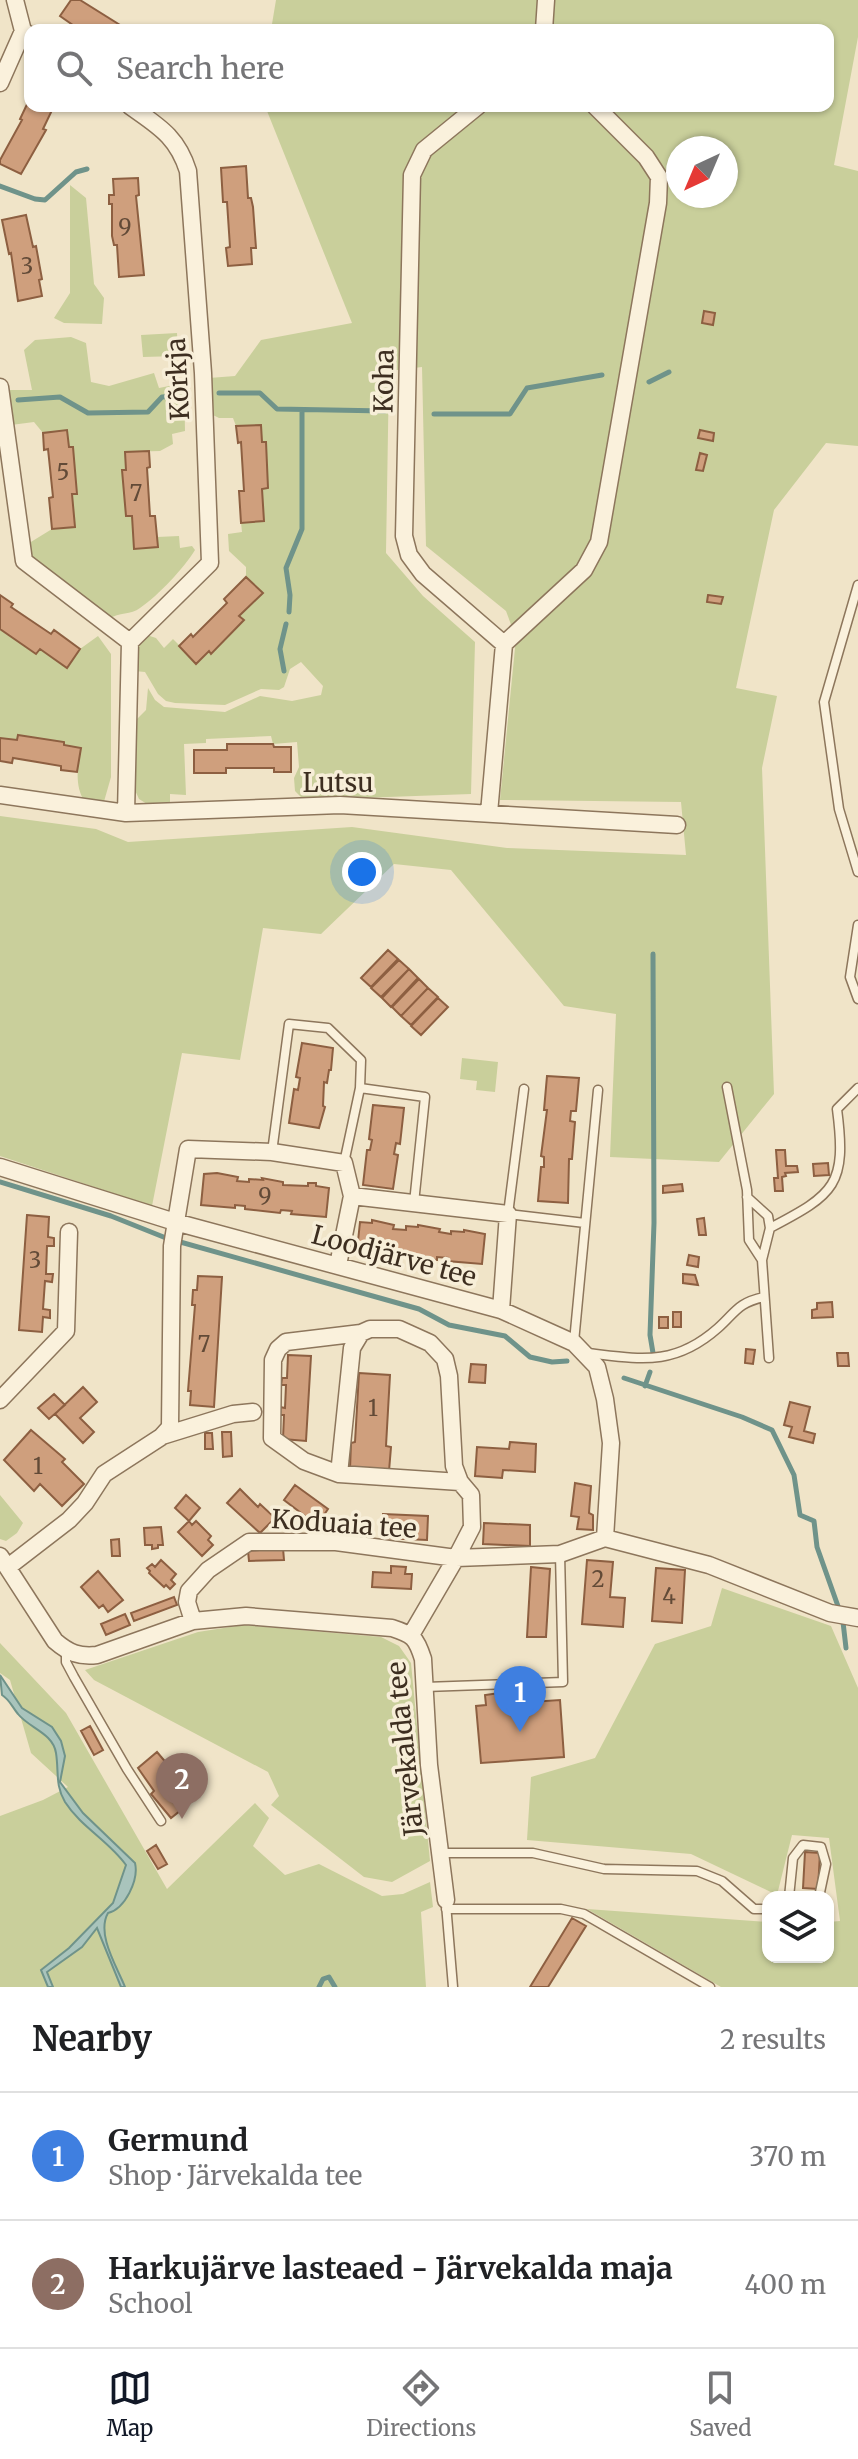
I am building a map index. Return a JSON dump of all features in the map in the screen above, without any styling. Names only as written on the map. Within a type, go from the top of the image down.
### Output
[{"type":"street","points":[[15,0],[24,28]]},
{"type":"street","points":[[544,24],[546,0]]},
{"type":"street","points":[[0,83],[24,38]]},
{"type":"street","name":"Kõrkja","points":[[130,642],[210,563],[203,373],[188,171],[183,153],[174,140],[138,112]]},
{"type":"street","name":"Koha","points":[[471,112],[424,150],[412,175],[404,536],[409,555],[423,574],[504,644]]},
{"type":"street","points":[[489,813],[504,644],[584,570],[599,542],[655,219],[659,177],[646,157],[601,112]]},
{"type":"street","points":[[0,387],[24,561],[130,642],[126,813]]},
{"type":"street","name":"Lutsu","points":[[0,795],[126,813],[340,805],[677,825]]},
{"type":"street","points":[[66,1651],[55,1641],[3,1562],[69,1520],[85,1503],[104,1474],[161,1437],[170,1427],[174,1232],[188,1149],[272,1152],[344,1163],[352,1196],[338,1265]]},
{"type":"street","name":"Loodjärve tee","points":[[0,1167],[174,1232],[338,1265],[501,1310],[578,1348]]},
{"type":"street","points":[[352,1196],[508,1214],[501,1310]]},
{"type":"street","points":[[0,1400],[66,1331],[69,1232]]},
{"type":"street","points":[[411,1635],[472,1527],[471,1495],[460,1482],[454,1466],[449,1376],[445,1359],[430,1343],[399,1329],[370,1329],[361,1333],[286,1342],[278,1349],[273,1360],[272,1438],[304,1461],[339,1474],[460,1482]]},
{"type":"street","points":[[339,1474],[352,1348],[361,1333]]},
{"type":"street","points":[[578,1348],[597,1367],[605,1399],[611,1443],[605,1538]]},
{"type":"street","points":[[161,1437],[233,1414],[253,1412]]},
{"type":"street","points":[[456,1558],[560,1554],[605,1538],[709,1565],[830,1613],[858,1618]]},
{"type":"street","name":"Koduaia tee","points":[[193,1621],[187,1602],[189,1591],[208,1570],[249,1542],[336,1542],[456,1558]]},
{"type":"street","name":"Järvekalda tee","points":[[66,1651],[83,1657],[97,1655],[193,1621],[246,1616],[392,1628],[411,1635],[419,1645],[423,1659],[429,1765],[446,1904]]},
{"type":"lane","points":[[858,585],[824,702],[839,809],[858,872]]},
{"type":"lane","points":[[858,925],[850,977],[858,999]]},
{"type":"lane","points":[[272,1152],[289,1024],[328,1028],[361,1060],[360,1088],[344,1163]]},
{"type":"lane","points":[[727,1087],[747,1197],[749,1240],[762,1260]]},
{"type":"lane","points":[[360,1088],[425,1097],[414,1203]]},
{"type":"lane","points":[[770,1228],[828,1192],[839,1171],[841,1143],[837,1109],[858,1088]]},
{"type":"lane","points":[[524,1089],[508,1214],[585,1223]]},
{"type":"lane","points":[[598,1090],[585,1223],[578,1348],[644,1360],[665,1358],[718,1328],[732,1311],[751,1300],[764,1297]]},
{"type":"lane","points":[[747,1197],[768,1216],[770,1228],[762,1260],[769,1358]]},
{"type":"lane","points":[[424,1687],[563,1682],[560,1554]]},
{"type":"lane","points":[[66,1651],[66,1662],[74,1677],[161,1821]]},
{"type":"lane","points":[[790,1891],[793,1858],[803,1845],[821,1847],[826,1864],[820,1891]]},
{"type":"lane","points":[[440,1853],[533,1853],[604,1869],[697,1871],[722,1881],[754,1909],[762,1909]]},
{"type":"lane","points":[[453,1987],[446,1904],[561,1909],[584,1914],[710,1987]]},
{"type":"green space","points":[[276,0],[858,0],[858,37],[834,165],[858,171],[858,446],[826,443],[774,510],[736,688],[777,696],[762,768],[774,1094],[719,1162],[610,1157],[616,1014],[564,1006],[451,870],[394,864],[321,934],[263,928],[240,1060],[182,1053],[152,1206],[0,1156],[0,816],[96,829],[128,842],[352,827],[507,848],[686,855],[681,802],[500,800],[516,638],[506,611],[426,546],[422,367],[389,371],[386,553],[423,596],[475,642],[471,794],[304,800],[295,791],[294,778],[299,767],[297,742],[273,744],[271,736],[206,739],[206,743],[184,744],[186,795],[170,794],[170,804],[147,804],[139,799],[134,788],[136,720],[146,710],[148,688],[164,707],[225,712],[260,696],[292,701],[321,695],[323,686],[301,662],[290,669],[284,687],[279,690],[261,689],[225,705],[166,701],[145,672],[134,671],[136,647],[147,635],[156,638],[164,648],[173,639],[197,663],[243,620],[239,616],[262,593],[246,577],[246,567],[229,551],[228,534],[242,532],[241,523],[264,521],[262,489],[268,488],[266,442],[262,442],[261,425],[236,426],[233,418],[219,418],[211,414],[209,378],[235,376],[261,340],[352,323],[267,112],[834,112],[834,24],[272,24]]},
{"type":"green space","points":[[70,185],[86,198],[94,284],[104,298],[102,324],[64,323],[54,318],[70,293]]},
{"type":"green space","points":[[177,333],[178,356],[143,357],[141,335]]},
{"type":"green space","points":[[71,337],[86,343],[91,382],[109,386],[154,373],[159,388],[184,383],[185,431],[172,434],[173,444],[160,451],[125,452],[126,470],[122,470],[126,516],[132,516],[135,549],[157,547],[157,537],[179,536],[180,548],[192,546],[195,550],[147,603],[109,619],[34,560],[26,545],[52,529],[75,527],[72,494],[77,493],[73,448],[69,447],[67,430],[43,433],[34,422],[11,425],[9,390],[32,390],[24,350],[35,340]]},
{"type":"green space","points":[[0,629],[36,653],[40,649],[67,667],[80,649],[98,636],[111,654],[111,777],[103,805],[85,802],[79,789],[80,748],[64,745],[64,742],[18,735],[17,740],[0,738]]},
{"type":"green space","points":[[462,1058],[498,1062],[495,1092],[476,1090],[477,1081],[460,1079]]},
{"type":"green space","points":[[0,1495],[23,1523],[17,1533],[6,1541],[0,1539]]},
{"type":"green space","points":[[722,1588],[831,1626],[858,1688],[858,1987],[721,1987],[587,1909],[762,1922],[762,1963],[834,1963],[834,1922],[840,1921],[829,1838],[792,1835],[778,1891],[769,1891],[691,1854],[527,1840],[531,1777],[595,1758],[655,1644],[711,1626]]},
{"type":"green space","points":[[243,1625],[381,1637],[399,1646],[411,1663],[430,1861],[392,1882],[364,1877],[271,1805],[279,1796],[268,1772],[94,1680],[85,1670],[198,1632]]},
{"type":"green space","points":[[0,1643],[66,1713],[167,1889],[255,1803],[269,1818],[253,1846],[285,1875],[319,1864],[382,1896],[403,1894],[430,1882],[433,1907],[421,1912],[426,1987],[0,1987],[0,1816],[68,1787],[31,1753],[10,1680],[0,1673]]},
{"type":"water","points":[[0,1675],[22,1708],[52,1727],[61,1741],[65,1756],[60,1782],[83,1813],[135,1863],[135,1877],[129,1893],[120,1906],[108,1913],[104,1931],[125,1987],[121,1987],[97,1928],[82,1947],[47,1972],[53,1987],[48,1987],[41,1970],[69,1948],[113,1903],[126,1865],[65,1802],[59,1784],[54,1746],[23,1719],[2,1695]]},
{"type":"building","points":[[71,0],[80,0],[118,24],[71,24],[60,16]]},
{"type":"building","points":[[24,111],[51,112],[43,129],[46,130],[21,174],[0,164]]},
{"type":"building","points":[[246,166],[256,248],[251,248],[252,264],[228,266],[227,202],[223,202],[221,168]]},
{"type":"building","points":[[138,178],[139,195],[136,196],[144,275],[119,277],[109,195],[114,195],[113,179]]},
{"type":"building","points":[[26,215],[33,247],[36,246],[42,296],[18,301],[11,253],[2,220]]},
{"type":"building","points":[[704,311],[715,313],[713,325],[702,323]]},
{"type":"building","points":[[261,425],[262,442],[266,442],[268,488],[262,489],[264,521],[241,523],[239,491],[244,491],[241,442],[238,443],[236,426]]},
{"type":"building","points":[[67,430],[69,447],[73,447],[77,494],[72,494],[75,527],[52,529],[49,498],[53,497],[48,449],[44,450],[43,433]]},
{"type":"building","points":[[700,430],[714,433],[713,441],[698,438]]},
{"type":"building","points":[[149,451],[150,516],[155,516],[158,547],[134,549],[132,516],[126,516],[122,470],[126,470],[125,452]]},
{"type":"building","points":[[700,453],[707,455],[703,471],[696,470]]},
{"type":"building","points":[[246,577],[263,593],[239,616],[244,620],[211,654],[209,651],[196,664],[179,646],[191,634],[193,637],[227,603],[224,599]]},
{"type":"building","points":[[0,595],[13,604],[11,607],[51,634],[54,630],[80,649],[67,668],[40,649],[36,654],[0,629]]},
{"type":"building","points":[[708,595],[723,597],[721,604],[707,602]]},
{"type":"building","points":[[18,735],[64,742],[64,745],[81,748],[77,772],[61,770],[61,766],[13,758],[12,763],[0,761],[0,738],[17,740]]},
{"type":"building","points":[[227,744],[291,747],[291,772],[274,772],[274,768],[226,768],[226,773],[194,773],[194,750],[227,750]]},
{"type":"building","points":[[388,950],[398,959],[371,987],[361,978]]},
{"type":"building","points":[[399,960],[409,969],[381,997],[371,988]]},
{"type":"building","points":[[409,969],[418,978],[391,1007],[382,998]]},
{"type":"building","points":[[419,979],[428,988],[401,1016],[392,1007]]},
{"type":"building","points":[[428,988],[438,997],[411,1025],[401,1016]]},
{"type":"building","points":[[438,998],[448,1007],[421,1035],[411,1026]]},
{"type":"building","points":[[302,1043],[333,1048],[331,1070],[327,1083],[324,1082],[325,1107],[319,1128],[289,1123],[294,1089],[298,1090],[300,1078],[296,1077]]},
{"type":"building","points":[[547,1076],[579,1078],[576,1111],[571,1111],[570,1121],[575,1122],[572,1159],[569,1159],[568,1203],[538,1201],[541,1167],[544,1167],[544,1157],[541,1156],[547,1110],[544,1110]]},
{"type":"building","points":[[373,1105],[404,1108],[400,1144],[396,1143],[394,1154],[398,1155],[393,1189],[363,1185],[367,1150],[370,1150],[372,1140],[369,1139]]},
{"type":"building","points":[[776,1150],[785,1150],[786,1166],[797,1166],[798,1172],[785,1173],[786,1176],[782,1177],[783,1191],[775,1191],[774,1178],[778,1178]]},
{"type":"building","points":[[828,1163],[829,1175],[814,1176],[813,1164]]},
{"type":"building","points":[[204,1174],[238,1177],[237,1181],[249,1182],[249,1179],[262,1178],[283,1182],[283,1185],[308,1186],[308,1183],[316,1183],[316,1186],[329,1188],[326,1217],[291,1214],[292,1211],[281,1210],[280,1213],[245,1209],[245,1206],[235,1205],[235,1208],[201,1205]]},
{"type":"building","points":[[682,1184],[683,1191],[663,1193],[663,1186]]},
{"type":"building","points":[[27,1215],[49,1217],[48,1237],[54,1238],[54,1246],[47,1246],[46,1274],[53,1274],[52,1282],[45,1281],[43,1309],[50,1310],[50,1318],[43,1317],[42,1332],[19,1330]]},
{"type":"building","points":[[704,1218],[706,1235],[699,1235],[697,1219]]},
{"type":"building","points":[[372,1220],[394,1225],[393,1229],[406,1230],[406,1226],[418,1225],[451,1234],[451,1231],[464,1230],[485,1234],[482,1264],[447,1261],[448,1258],[437,1257],[437,1260],[401,1256],[402,1253],[391,1252],[391,1255],[357,1251],[360,1222],[372,1223]]},
{"type":"building","points":[[689,1255],[699,1257],[698,1267],[687,1265]]},
{"type":"building","points":[[683,1274],[695,1275],[698,1285],[683,1283]]},
{"type":"building","points":[[198,1276],[222,1277],[214,1407],[190,1405],[191,1391],[188,1391],[195,1305],[192,1305],[193,1290],[197,1290]]},
{"type":"building","points":[[832,1302],[833,1317],[812,1318],[812,1310],[817,1309],[817,1303]]},
{"type":"building","points":[[673,1312],[681,1312],[681,1327],[673,1327]]},
{"type":"building","points":[[659,1317],[668,1317],[668,1328],[659,1328]]},
{"type":"building","points":[[746,1349],[755,1350],[753,1364],[745,1363]]},
{"type":"building","points":[[837,1353],[848,1353],[849,1366],[838,1366]]},
{"type":"building","points":[[288,1355],[311,1356],[306,1441],[283,1439],[284,1415],[279,1415],[280,1407],[285,1408],[286,1385],[281,1385],[282,1378],[287,1378]]},
{"type":"building","points":[[471,1364],[486,1365],[485,1383],[469,1382]]},
{"type":"building","points":[[359,1373],[390,1375],[386,1446],[391,1447],[389,1471],[350,1469],[351,1443],[355,1442]]},
{"type":"building","points":[[83,1387],[97,1402],[80,1418],[94,1432],[83,1443],[55,1414]]},
{"type":"building","points":[[54,1394],[65,1405],[49,1419],[38,1408]]},
{"type":"building","points":[[790,1402],[810,1407],[804,1431],[815,1434],[813,1443],[789,1437],[792,1427],[784,1425]]},
{"type":"building","points":[[31,1430],[65,1459],[62,1462],[84,1484],[62,1506],[40,1484],[34,1491],[4,1460]]},
{"type":"building","points":[[222,1432],[231,1432],[232,1456],[223,1457]]},
{"type":"building","points":[[205,1433],[212,1433],[213,1449],[205,1449]]},
{"type":"building","points":[[510,1442],[536,1444],[535,1472],[503,1470],[502,1478],[475,1476],[477,1447],[509,1449]]},
{"type":"building","points":[[575,1483],[591,1486],[589,1513],[593,1515],[593,1530],[577,1529],[579,1517],[571,1516]]},
{"type":"building","points":[[295,1485],[328,1509],[317,1525],[284,1500]]},
{"type":"building","points":[[240,1489],[275,1518],[260,1533],[227,1503]]},
{"type":"building","points":[[186,1495],[200,1508],[189,1521],[175,1508]]},
{"type":"building","points":[[383,1514],[428,1516],[427,1540],[381,1538]]},
{"type":"building","points":[[189,1521],[192,1525],[196,1521],[211,1536],[208,1540],[213,1545],[202,1556],[178,1532]]},
{"type":"building","points":[[484,1523],[530,1525],[530,1546],[483,1544]]},
{"type":"building","points":[[161,1527],[163,1545],[152,1549],[152,1545],[145,1545],[144,1528]]},
{"type":"building","points":[[119,1539],[120,1556],[112,1556],[111,1540]]},
{"type":"building","points":[[283,1548],[284,1560],[249,1561],[248,1551]]},
{"type":"building","points":[[161,1560],[176,1574],[171,1580],[175,1584],[170,1589],[166,1585],[164,1587],[147,1568],[152,1564],[155,1567]]},
{"type":"building","points":[[587,1560],[613,1562],[610,1597],[625,1598],[623,1627],[582,1624]]},
{"type":"building","points":[[391,1566],[406,1567],[405,1574],[412,1574],[411,1589],[372,1587],[373,1572],[391,1573]]},
{"type":"building","points":[[531,1567],[550,1569],[546,1637],[527,1637]]},
{"type":"building","points":[[656,1568],[685,1570],[682,1623],[652,1621]]},
{"type":"building","points":[[98,1571],[123,1600],[108,1612],[103,1605],[99,1608],[81,1587]]},
{"type":"building","points":[[174,1597],[177,1605],[134,1621],[131,1613]]},
{"type":"building","points":[[125,1614],[130,1625],[106,1635],[101,1624]]},
{"type":"building","points":[[500,1693],[501,1704],[560,1700],[564,1757],[481,1763],[476,1706],[486,1705],[485,1695]]},
{"type":"building","points":[[90,1726],[103,1750],[94,1755],[81,1731]]},
{"type":"building","points":[[157,1752],[196,1798],[171,1818],[151,1794],[154,1791],[138,1768]]},
{"type":"building","points":[[156,1845],[167,1864],[158,1869],[147,1851]]},
{"type":"building","points":[[805,1852],[820,1853],[818,1889],[803,1888]]},
{"type":"building","points":[[572,1918],[586,1926],[548,1987],[530,1987]]},
{"type":"waterway","points":[[0,186],[45,200],[76,172],[87,169]]},
{"type":"waterway","points":[[649,382],[669,372]]},
{"type":"waterway","points":[[434,414],[510,414],[527,388],[602,375]]},
{"type":"waterway","points":[[219,393],[260,393],[277,409],[385,411]]},
{"type":"waterway","points":[[18,400],[60,397],[88,413],[148,412],[162,397],[175,396]]},
{"type":"waterway","points":[[289,612],[286,568],[302,529],[302,410]]},
{"type":"waterway","points":[[284,671],[280,649],[286,624]]},
{"type":"waterway","points":[[653,954],[654,1223],[650,1335],[653,1353]]},
{"type":"waterway","points":[[0,1182],[111,1216],[166,1238],[419,1309],[449,1325],[505,1336],[530,1357],[552,1362],[567,1361]]},
{"type":"waterway","points":[[645,1386],[650,1372]]},
{"type":"waterway","points":[[624,1378],[772,1430],[794,1475],[800,1515],[814,1521],[817,1547],[839,1609]]},
{"type":"waterway","points":[[843,1622],[846,1648]]},
{"type":"waterway","points":[[319,1987],[323,1979],[329,1977],[335,1987]]},
{"type":"place","name":"Germund","points":[[520,1732]]},
{"type":"place","name":"Harkujärve lasteaed - Järvekalda maja","points":[[182,1819]]}]
